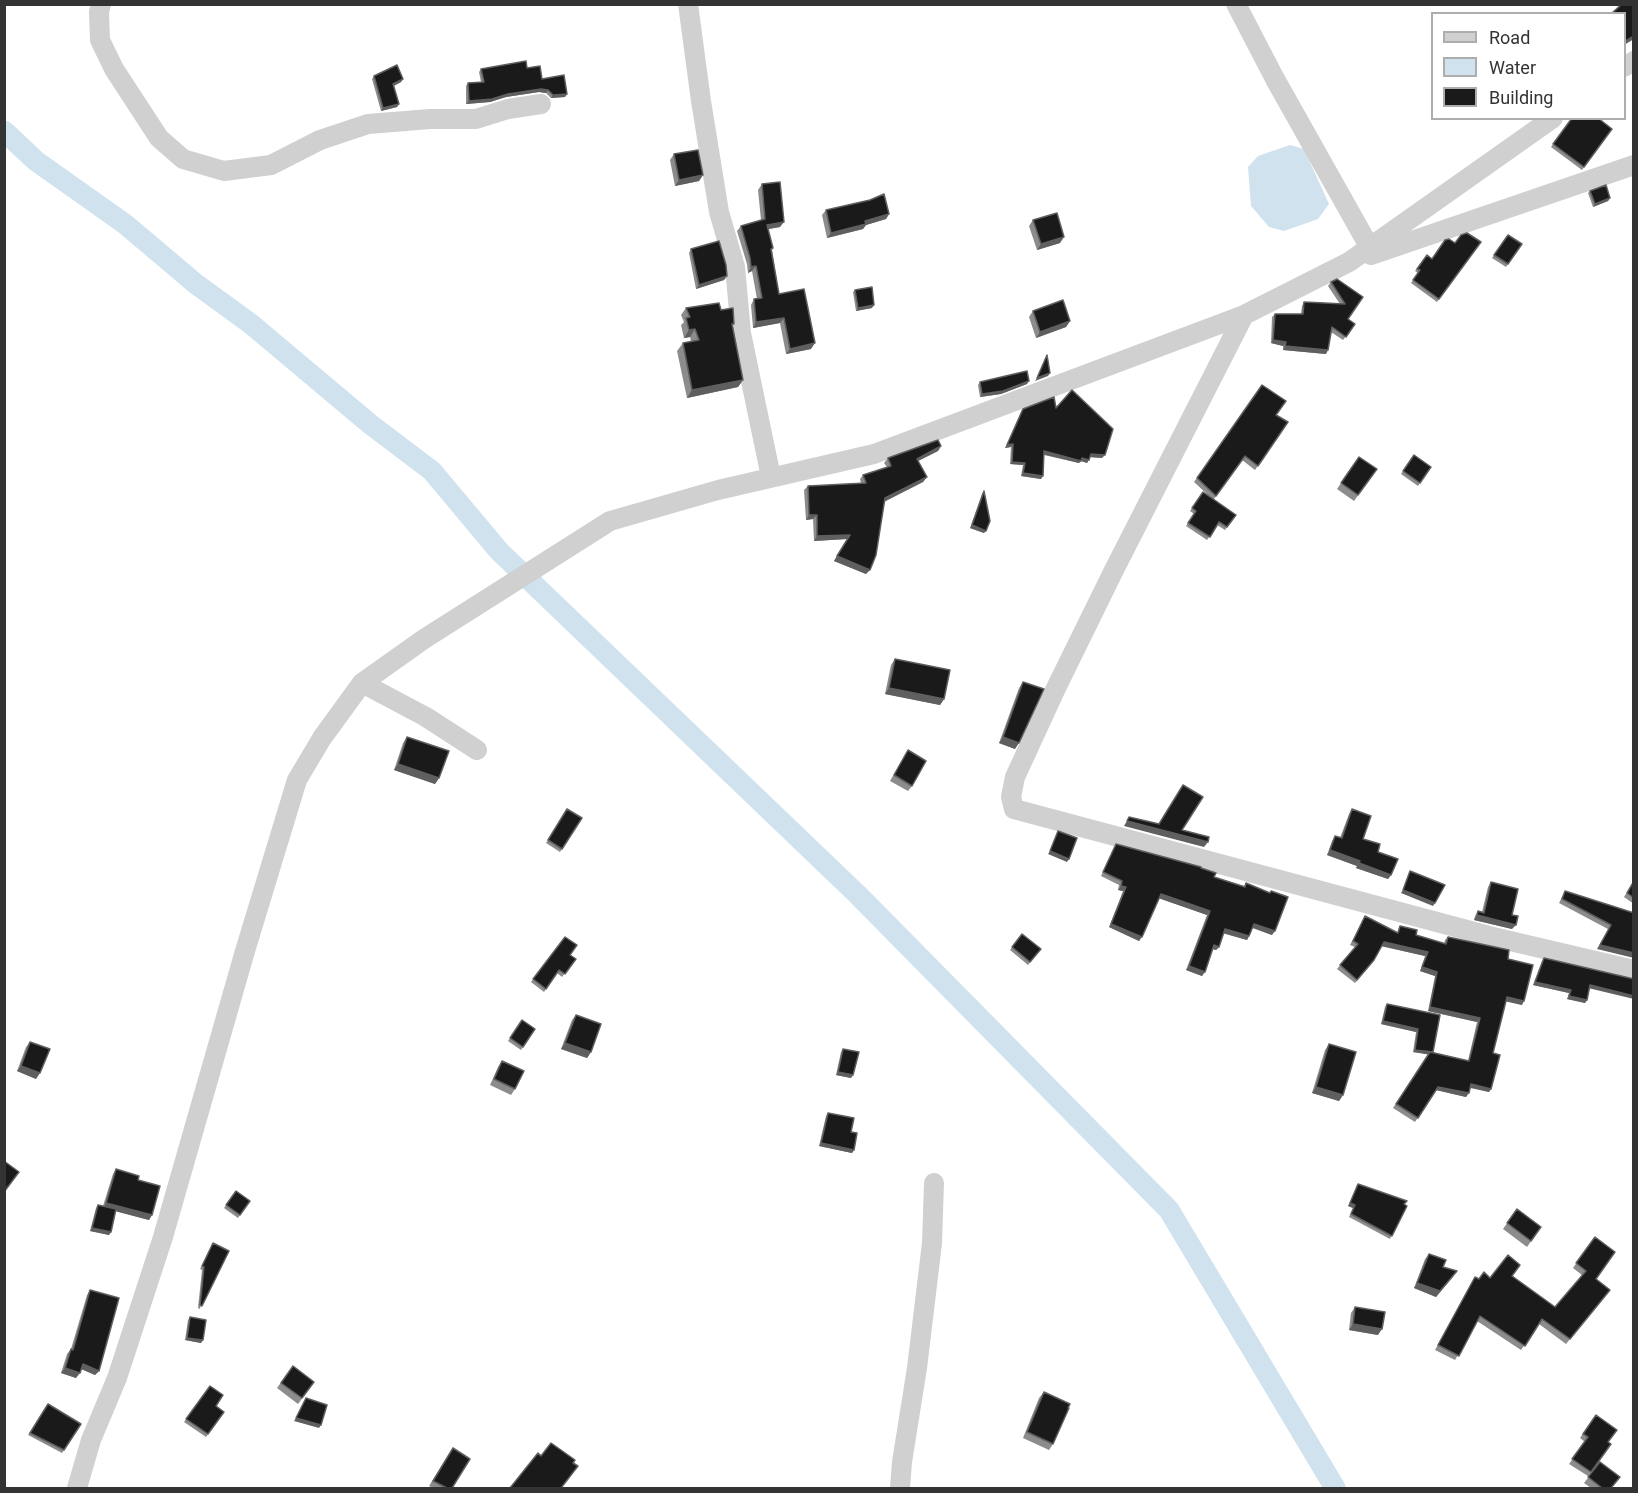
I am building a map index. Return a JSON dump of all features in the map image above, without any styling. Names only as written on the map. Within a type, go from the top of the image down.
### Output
[{"type":"street","points":[[101,4],[100,40],[114,69],[159,138],[183,159],[224,171],[271,165],[320,140],[368,124],[430,119],[476,120],[508,109],[541,104]]},
{"type":"street","points":[[688,4],[719,212],[735,267],[741,333],[771,477]]},
{"type":"street","points":[[1236,4],[1275,79],[1370,248]]},
{"type":"street","points":[[77,1488],[91,1440],[117,1378],[163,1238],[245,951],[297,780],[322,738],[362,683],[424,639],[610,521],[718,490],[874,454],[1245,315],[1349,262],[1550,120]]},
{"type":"street","points":[[1349,262],[1634,165]]},
{"type":"street","points":[[1245,315],[1057,686],[1015,777],[1011,796],[1014,809],[1493,937],[1634,970]]},
{"type":"street","points":[[362,683],[426,717],[477,750]]},
{"type":"street","points":[[900,1488],[932,1244],[934,1183]]},
{"type":"water","points":[[1290,145],[1304,149],[1329,204],[1318,219],[1284,231],[1269,227],[1251,206],[1248,167],[1258,156]]},
{"type":"building","points":[[1622,4],[1634,4],[1634,36],[1626,41],[1626,12],[1613,12]]},
{"type":"building","points":[[526,61],[527,68],[540,66],[542,79],[564,75],[567,94],[553,95],[548,90],[541,89],[492,99],[469,101],[468,83],[484,82],[481,69]]},
{"type":"building","points":[[397,65],[403,79],[393,84],[399,104],[383,108],[374,76]]},
{"type":"building","points":[[1571,120],[1601,120],[1612,129],[1584,167],[1553,144]]},
{"type":"building","points":[[698,150],[703,175],[679,180],[674,154]]},
{"type":"building","points":[[780,182],[784,222],[767,225],[773,248],[771,249],[779,294],[804,289],[815,343],[790,349],[784,318],[756,322],[754,299],[762,298],[756,266],[751,267],[741,226],[765,219],[762,184]]},
{"type":"building","points":[[1606,185],[1610,198],[1595,204],[1590,191]]},
{"type":"building","points":[[884,194],[889,214],[865,221],[866,224],[831,233],[826,210],[870,200]]},
{"type":"building","points":[[1057,213],[1064,237],[1041,244],[1033,220]]},
{"type":"building","points":[[1467,233],[1481,242],[1439,299],[1413,280],[1420,270],[1417,269],[1427,255],[1432,259],[1445,240],[1449,239],[1455,243],[1461,235]]},
{"type":"building","points":[[1508,235],[1522,244],[1508,264],[1494,255]]},
{"type":"building","points":[[719,241],[727,276],[699,285],[691,249]]},
{"type":"building","points":[[1337,279],[1363,297],[1348,319],[1355,324],[1346,337],[1332,327],[1328,350],[1285,346],[1286,342],[1273,340],[1275,314],[1303,314],[1304,302],[1345,304],[1331,282]]},
{"type":"building","points":[[872,287],[874,305],[858,308],[855,290]]},
{"type":"building","points":[[1063,300],[1070,321],[1040,332],[1033,311]]},
{"type":"building","points":[[719,303],[721,310],[733,308],[734,324],[732,324],[743,380],[692,390],[683,343],[699,340],[695,329],[689,330],[686,318],[690,317],[686,308]]},
{"type":"building","points":[[1047,355],[1050,373],[1037,378]]},
{"type":"building","points":[[1027,371],[1029,381],[1003,391],[982,394],[980,382]]},
{"type":"building","points":[[1262,385],[1286,401],[1276,415],[1288,422],[1258,466],[1245,456],[1216,496],[1197,478]]},
{"type":"building","points":[[1072,390],[1113,429],[1105,455],[1091,454],[1089,460],[1082,458],[1081,461],[1044,451],[1043,476],[1023,473],[1025,463],[1012,462],[1013,444],[1007,445],[1023,409],[1054,397],[1056,408]]},
{"type":"building","points":[[938,440],[941,446],[917,459],[927,477],[885,498],[876,555],[870,570],[837,556],[850,535],[817,536],[817,515],[809,515],[808,486],[866,483],[863,475],[891,466],[888,458]]},
{"type":"building","points":[[1414,455],[1431,467],[1420,483],[1403,471]]},
{"type":"building","points":[[1359,457],[1377,469],[1358,495],[1341,483]]},
{"type":"building","points":[[984,491],[990,521],[986,531],[972,525]]},
{"type":"building","points":[[1203,492],[1236,515],[1227,527],[1219,522],[1210,537],[1188,523],[1196,511],[1192,508]]},
{"type":"building","points":[[895,659],[950,670],[944,699],[889,688]]},
{"type":"building","points":[[1023,682],[1044,689],[1019,743],[1003,737]]},
{"type":"building","points":[[407,737],[449,751],[439,778],[398,764]]},
{"type":"building","points":[[908,750],[926,761],[912,786],[894,775]]},
{"type":"building","points":[[1183,785],[1203,797],[1182,830],[1209,837],[1208,842],[1127,821],[1129,817],[1159,824]]},
{"type":"building","points":[[567,809],[582,818],[562,849],[548,840]]},
{"type":"building","points":[[1352,809],[1371,816],[1363,839],[1380,844],[1378,852],[1398,859],[1391,875],[1330,850],[1335,836],[1342,838]]},
{"type":"building","points":[[1058,831],[1077,838],[1069,859],[1050,851]]},
{"type":"building","points":[[1116,844],[1201,867],[1216,873],[1214,877],[1245,887],[1246,883],[1270,893],[1271,891],[1288,897],[1275,931],[1254,924],[1249,936],[1225,929],[1219,947],[1214,945],[1205,972],[1189,966],[1210,911],[1161,894],[1142,937],[1111,924],[1126,887],[1121,886],[1122,881],[1103,872]]},
{"type":"building","points":[[1410,871],[1445,885],[1435,903],[1403,890]]},
{"type":"building","points":[[1634,881],[1634,898],[1627,893]]},
{"type":"building","points":[[1491,882],[1518,889],[1512,915],[1518,916],[1516,925],[1477,915],[1478,911],[1484,913]]},
{"type":"building","points":[[1565,891],[1634,913],[1634,953],[1600,945],[1611,925],[1562,899]]},
{"type":"building","points":[[1365,916],[1398,933],[1400,926],[1417,930],[1416,935],[1446,944],[1448,937],[1509,950],[1508,959],[1533,965],[1524,1001],[1507,997],[1493,1053],[1500,1055],[1491,1089],[1471,1084],[1469,1093],[1438,1087],[1418,1118],[1396,1104],[1430,1052],[1469,1061],[1480,1018],[1430,1007],[1437,972],[1422,967],[1428,952],[1384,942],[1374,960],[1357,980],[1340,965],[1358,944],[1353,941]]},
{"type":"building","points":[[1022,934],[1041,949],[1030,962],[1012,947]]},
{"type":"building","points":[[565,937],[577,945],[570,955],[576,959],[565,974],[559,970],[546,989],[533,979]]},
{"type":"building","points":[[1544,958],[1634,979],[1634,996],[1590,985],[1587,1000],[1569,996],[1571,990],[1535,982]]},
{"type":"building","points":[[1387,1004],[1440,1015],[1433,1052],[1415,1050],[1418,1029],[1383,1021]]},
{"type":"building","points":[[576,1015],[601,1024],[591,1052],[565,1043]]},
{"type":"building","points":[[522,1020],[535,1029],[523,1047],[510,1038]]},
{"type":"building","points":[[30,1042],[50,1049],[40,1073],[21,1066]]},
{"type":"building","points":[[1329,1044],[1356,1052],[1343,1095],[1316,1087]]},
{"type":"building","points":[[843,1049],[859,1052],[853,1075],[838,1072]]},
{"type":"building","points":[[502,1061],[524,1071],[515,1089],[494,1079]]},
{"type":"building","points":[[828,1113],[854,1118],[851,1132],[857,1133],[854,1150],[821,1143]]},
{"type":"building","points":[[4,1161],[19,1172],[4,1192]]},
{"type":"building","points":[[116,1169],[139,1176],[138,1180],[160,1186],[152,1215],[106,1203]]},
{"type":"building","points":[[1358,1184],[1407,1201],[1404,1204],[1407,1206],[1392,1236],[1351,1214],[1355,1205],[1350,1203]]},
{"type":"building","points":[[236,1191],[250,1201],[240,1215],[226,1205]]},
{"type":"building","points":[[98,1205],[116,1209],[111,1232],[92,1228]]},
{"type":"building","points":[[1517,1209],[1541,1227],[1531,1241],[1507,1223]]},
{"type":"building","points":[[1595,1237],[1615,1252],[1596,1279],[1610,1290],[1570,1339],[1542,1319],[1525,1346],[1480,1316],[1459,1356],[1438,1345],[1475,1277],[1479,1279],[1484,1272],[1490,1278],[1508,1255],[1520,1265],[1512,1276],[1555,1307],[1586,1271],[1576,1263]]},
{"type":"building","points":[[213,1243],[229,1251],[202,1306],[200,1305],[204,1267],[202,1266]]},
{"type":"building","points":[[1429,1254],[1446,1260],[1443,1267],[1457,1271],[1440,1291],[1417,1283]]},
{"type":"building","points":[[90,1290],[119,1298],[99,1371],[83,1364],[80,1373],[65,1368],[71,1349],[73,1350]]},
{"type":"building","points":[[1355,1307],[1385,1312],[1382,1329],[1353,1324]]},
{"type":"building","points":[[190,1317],[206,1320],[203,1340],[187,1338]]},
{"type":"building","points":[[293,1366],[314,1382],[302,1398],[281,1383]]},
{"type":"building","points":[[210,1386],[223,1395],[216,1406],[224,1412],[208,1434],[186,1419]]},
{"type":"building","points":[[1044,1392],[1070,1404],[1053,1444],[1027,1432]]},
{"type":"building","points":[[306,1398],[327,1405],[321,1425],[296,1418]]},
{"type":"building","points":[[48,1404],[81,1424],[64,1450],[30,1433]]},
{"type":"building","points":[[1596,1415],[1617,1430],[1608,1442],[1611,1444],[1591,1472],[1572,1459],[1588,1437],[1583,1434]]},
{"type":"building","points":[[551,1443],[575,1460],[573,1463],[578,1466],[561,1488],[510,1488],[538,1453],[541,1456]]},
{"type":"building","points":[[453,1448],[470,1459],[452,1488],[447,1488],[433,1481]]},
{"type":"building","points":[[1600,1462],[1620,1477],[1611,1488],[1602,1488],[1588,1477]]},
{"type":"waterway","points":[[4,131],[36,161],[125,224],[196,284],[251,324],[370,424],[432,471],[499,551],[858,895],[1169,1210],[1335,1488]]}]
